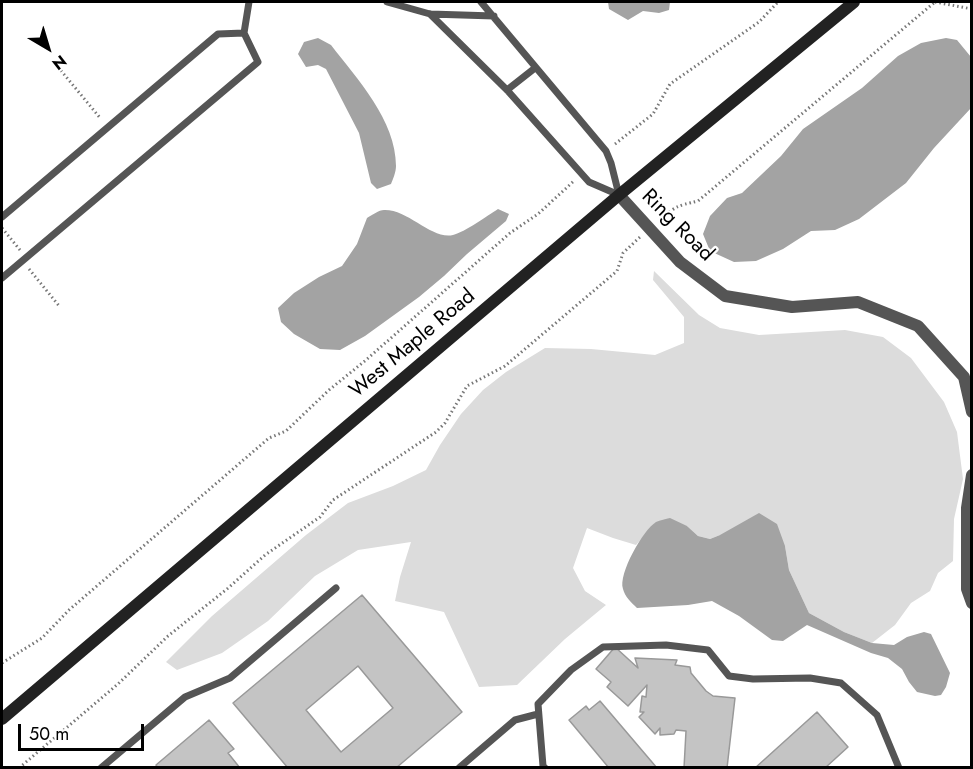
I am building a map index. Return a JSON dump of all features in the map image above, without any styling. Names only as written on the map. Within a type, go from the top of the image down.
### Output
[{"type":"main road","name":"West Maple Road","points":[[2,719],[619,195],[854,2]]},
{"type":"street","name":"Ring Road","points":[[619,195],[680,262],[725,296],[792,307],[858,302],[918,326],[964,377],[972,412]]},
{"type":"street","points":[[972,475],[968,508],[967,589],[972,603]]},
{"type":"lane","points":[[2,278],[258,62],[244,33],[249,2]]},
{"type":"lane","points":[[387,2],[430,14],[494,16]]},
{"type":"lane","points":[[481,2],[606,151],[612,163],[619,195]]},
{"type":"lane","points":[[430,14],[507,90],[589,182],[619,195]]},
{"type":"lane","points":[[2,217],[218,34],[244,33]]},
{"type":"lane","points":[[507,90],[535,68]]},
{"type":"lane","points":[[101,768],[185,697],[230,678],[336,588]]},
{"type":"lane","points":[[544,767],[537,704],[571,670],[603,647],[666,645],[708,650],[729,676],[753,679],[810,678],[841,683],[877,715],[899,768]]},
{"type":"lane","points":[[459,768],[514,720],[538,714]]},
{"type":"path","points":[[606,151],[653,114],[670,84],[759,22],[778,2]]},
{"type":"path","points":[[19,768],[118,684],[168,636],[265,555],[320,517],[333,501],[436,432],[445,423],[467,386],[505,366],[617,271],[623,253],[668,212],[678,205],[698,201],[935,2],[972,9]]},
{"type":"path","points":[[58,68],[107,128]]},
{"type":"path","points":[[2,663],[42,638],[69,610],[269,438],[286,430],[510,232],[538,214],[581,173]]},
{"type":"shaded area","points":[[608,2],[670,2],[669,10],[659,13],[643,11],[628,20],[609,9]]},
{"type":"shaded area","points":[[318,38],[331,45],[363,86],[382,116],[394,149],[396,168],[391,184],[377,189],[371,183],[359,133],[326,69],[318,65],[306,67],[298,54],[304,42]]},
{"type":"shaded area","points":[[946,38],[957,40],[971,57],[971,108],[906,183],[859,219],[835,230],[811,231],[783,249],[756,261],[734,262],[710,251],[703,234],[710,216],[727,198],[742,193],[781,156],[803,129],[862,88],[898,56],[921,43]]},
{"type":"shaded area","points":[[498,209],[509,214],[506,221],[419,297],[365,336],[340,350],[320,349],[294,334],[281,322],[278,308],[294,293],[342,266],[357,244],[367,218],[376,213],[384,210],[393,211],[437,233],[453,235],[464,231]]},
{"type":"shaded area","points":[[654,271],[699,315],[720,328],[759,335],[845,330],[883,337],[911,358],[944,402],[957,432],[963,479],[954,519],[953,561],[938,573],[930,591],[911,603],[895,625],[872,643],[844,632],[809,613],[789,570],[785,546],[720,535],[710,539],[698,536],[687,526],[655,523],[636,545],[587,528],[573,568],[585,591],[606,605],[565,639],[517,685],[479,687],[444,612],[395,601],[411,542],[358,550],[315,576],[268,621],[222,653],[177,670],[166,662],[212,616],[306,535],[348,503],[393,486],[426,470],[461,414],[483,390],[506,372],[545,348],[591,349],[655,355],[684,343],[684,317],[653,280]]},
{"type":"shaded area","points":[[759,513],[777,524],[785,546],[789,570],[809,613],[844,632],[872,643],[894,645],[907,637],[924,632],[931,634],[950,673],[941,695],[917,692],[902,669],[888,658],[807,625],[783,641],[772,640],[739,616],[712,601],[637,608],[625,594],[622,582],[628,563],[645,534],[656,522],[670,518],[687,526],[698,536],[710,539]]},
{"type":"building","points":[[362,595],[462,712],[396,768],[288,768],[233,703]],"holes":[[[358,666],[393,708],[341,752],[306,710]]]},
{"type":"building","points":[[615,647],[638,668],[635,658],[677,660],[675,665],[690,667],[691,673],[713,696],[735,698],[727,768],[684,768],[686,731],[676,730],[674,734],[660,735],[660,728],[655,734],[639,717],[644,712],[640,712],[642,696],[646,697],[647,685],[628,706],[607,687],[611,682],[596,669]]},
{"type":"building","points":[[600,701],[657,768],[609,768],[569,720],[586,706],[589,710]]},
{"type":"building","points":[[817,712],[848,747],[825,768],[755,768]]},
{"type":"building","points":[[209,720],[234,749],[228,753],[240,768],[158,768],[156,765]]}]
